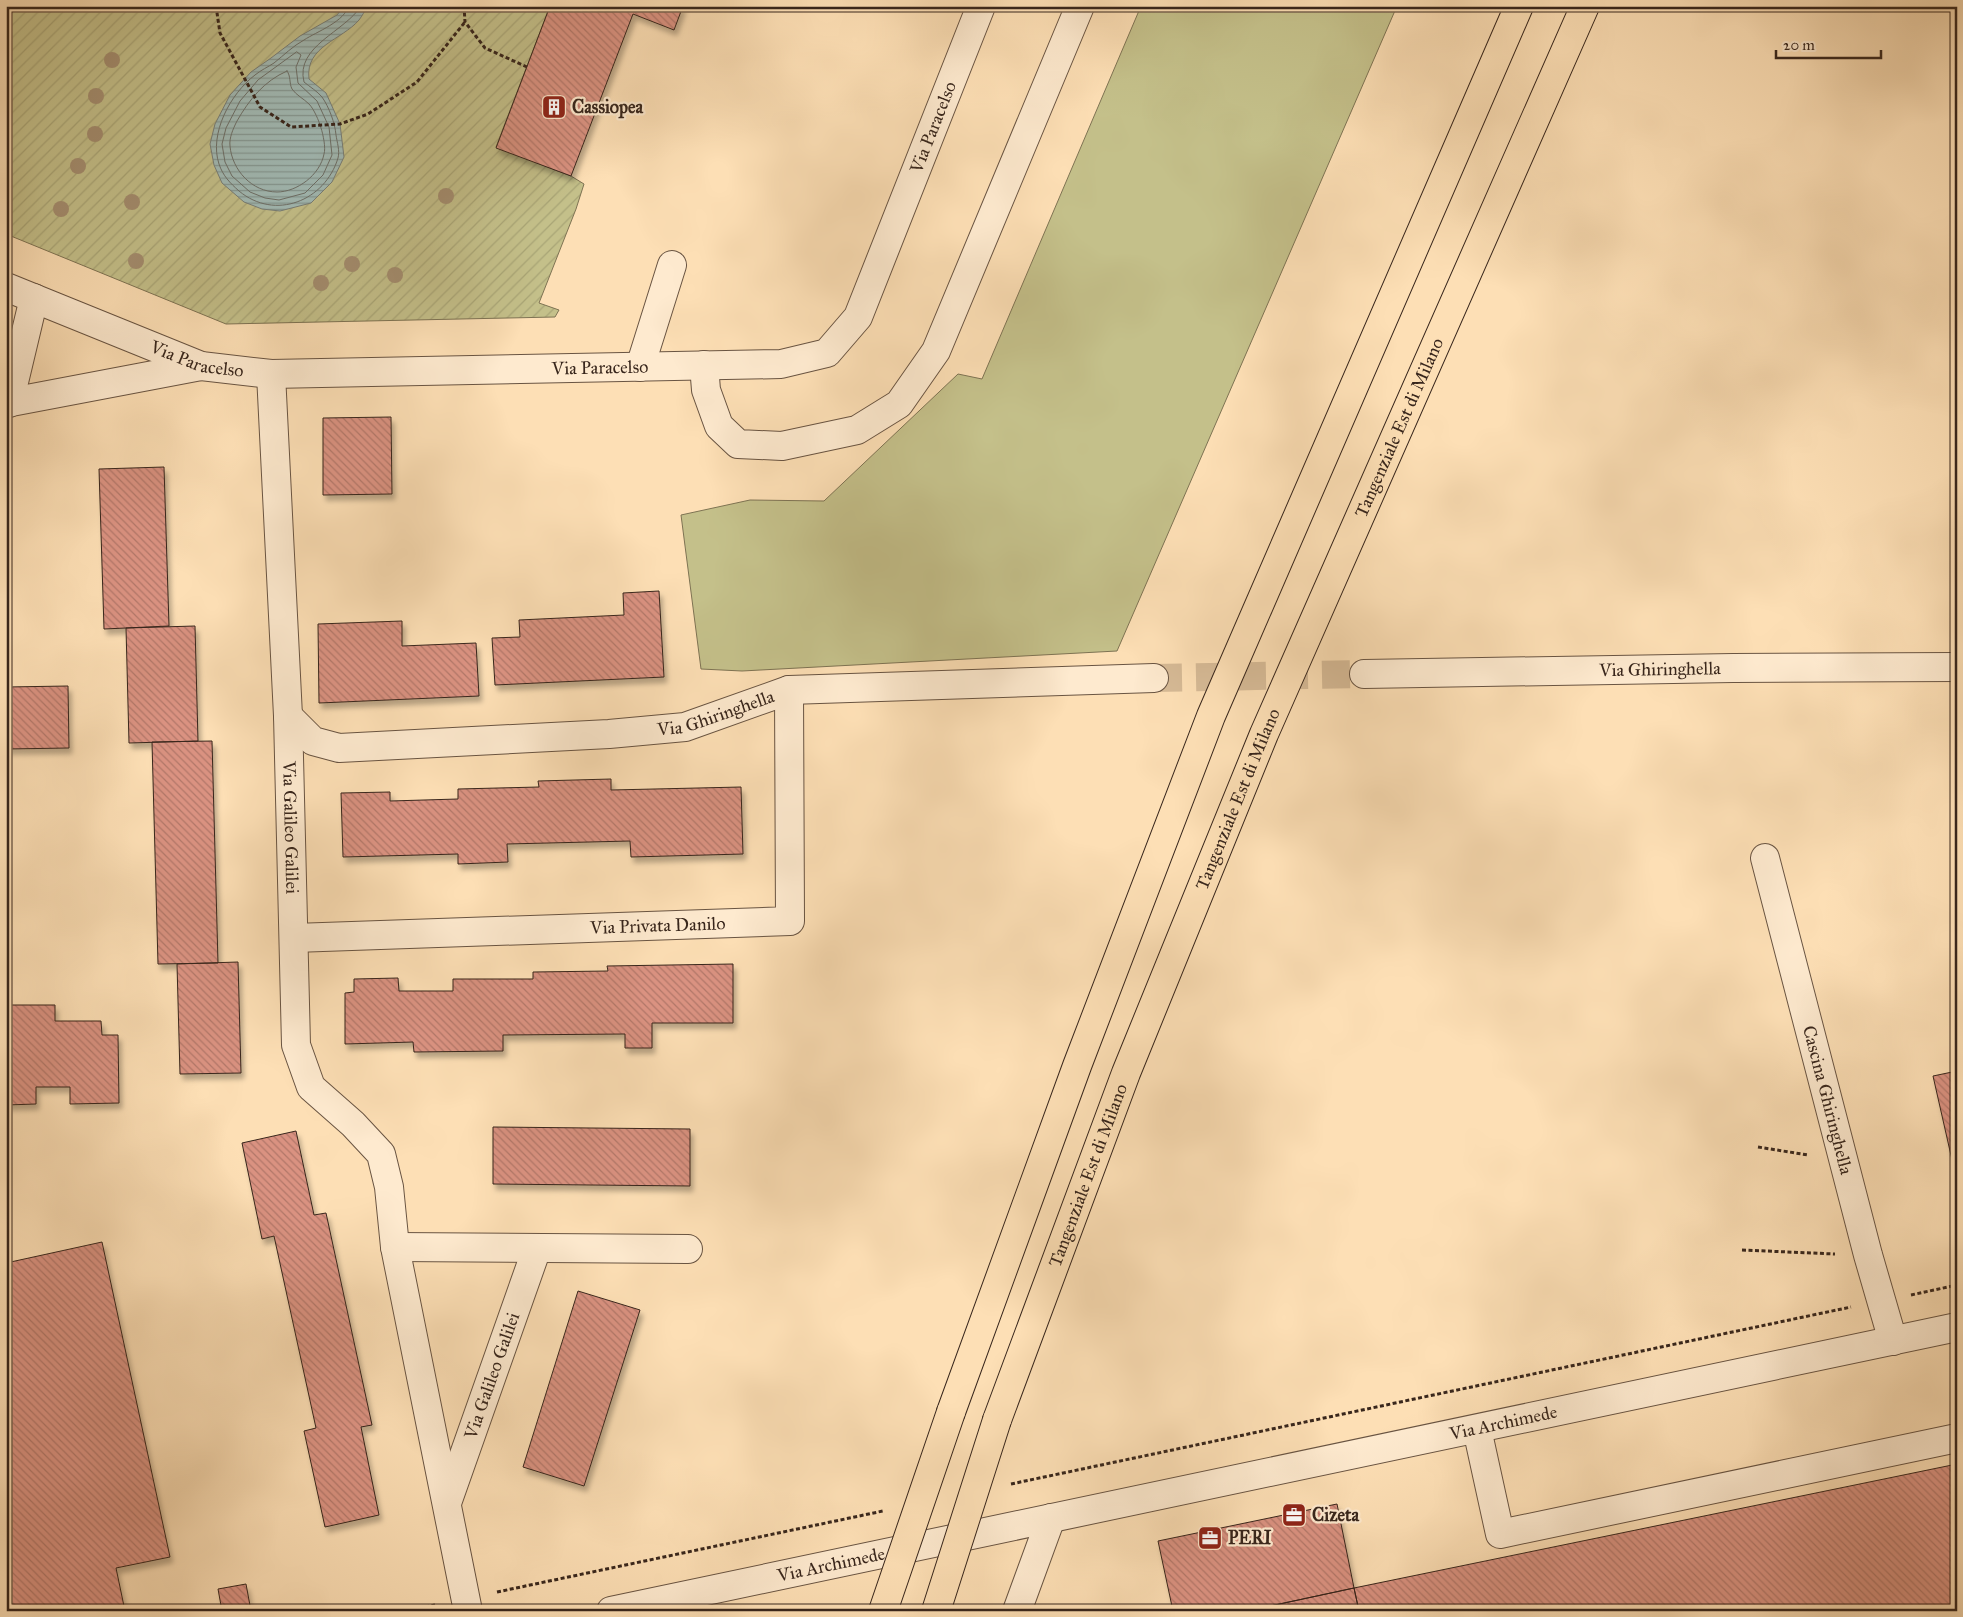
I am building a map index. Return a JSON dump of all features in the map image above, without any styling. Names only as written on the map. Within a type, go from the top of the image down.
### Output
[{"type":"highway","points":[[883,1611],[951,1412],[1077,1066],[1211,716],[1519,6]]},
{"type":"highway","name":"Tangenziale Est di Milano","points":[[936,1611],[997,1420],[1126,1073],[1264,734],[1585,6]]},
{"type":"street","name":"Via Paracelso","points":[[6,287],[201,366],[271,374],[781,364],[827,353],[858,316],[981,6]]},
{"type":"street","points":[[704,365],[706,390],[719,426],[738,444],[782,446],[857,430],[900,404],[936,352],[1080,6]]},
{"type":"street","points":[[640,367],[672,265]]},
{"type":"street","points":[[34,298],[8,403],[201,366]]},
{"type":"street","name":"Via Galileo Galilei","points":[[271,374],[288,716],[296,1045],[311,1087],[353,1124],[381,1154],[389,1188],[395,1248],[467,1604]]},
{"type":"street","name":"Via Ghiringhella","points":[[1364,674],[1733,668],[1957,668]]},
{"type":"street","name":"Via Ghiringhella","points":[[288,716],[313,741],[338,748],[609,734],[685,727],[789,690],[1154,678]]},
{"type":"street","name":"Via Privata Danilo","points":[[294,938],[790,921],[789,690]]},
{"type":"street","name":"Cascina Ghiringhella","points":[[1765,858],[1880,1301],[1893,1341]]},
{"type":"street","points":[[395,1248],[688,1249]]},
{"type":"street","name":"Via Galileo Galilei","points":[[446,1503],[537,1248]]},
{"type":"street","name":"Via Archimede","points":[[611,1611],[1957,1327]]},
{"type":"street","points":[[1477,1429],[1500,1534],[1957,1438]]},
{"type":"street","points":[[1017,1611],[1051,1518]]},
{"type":"path","points":[[216,6],[220,33],[260,107],[291,127],[340,124],[368,114],[417,82],[465,22]]},
{"type":"path","points":[[464,6],[465,22],[485,48],[527,67]]},
{"type":"path","points":[[1758,1147],[1844,1160]]},
{"type":"path","points":[[1742,1250],[1868,1255]]},
{"type":"path","points":[[1004,1485],[1957,1285]]},
{"type":"path","points":[[406,1611],[467,1604],[886,1510]]},
{"type":"shaded area","points":[[6,6],[550,6],[496,147],[571,176],[584,184],[539,303],[559,310],[555,317],[226,324],[6,234]]},
{"type":"shaded area","points":[[1141,6],[1397,6],[1117,651],[742,671],[701,669],[681,515],[750,500],[824,501],[958,374],[982,379]]},
{"type":"water","points":[[344,6],[367,6],[352,27],[319,51],[309,68],[309,79],[326,93],[340,124],[344,157],[332,182],[311,203],[280,211],[262,209],[244,202],[222,183],[214,165],[210,144],[215,124],[230,95],[251,72],[300,36],[337,15]]},
{"type":"building","name":"Cassiopea","points":[[550,6],[683,6],[674,30],[633,14],[571,176],[496,148]]},
{"type":"building","points":[[391,417],[392,494],[323,495],[323,418]]},
{"type":"building","points":[[164,467],[169,626],[104,629],[99,469]]},
{"type":"building","points":[[659,591],[664,677],[495,685],[492,638],[520,637],[519,620],[624,615],[623,593]]},
{"type":"building","points":[[402,621],[402,646],[476,643],[479,696],[319,703],[318,624]]},
{"type":"building","points":[[195,626],[198,741],[129,743],[126,628]]},
{"type":"building","points":[[68,686],[69,748],[6,749],[6,687]]},
{"type":"building","points":[[212,741],[218,963],[158,964],[152,742]]},
{"type":"building","points":[[611,779],[611,790],[741,787],[743,854],[631,857],[630,841],[507,844],[508,862],[458,864],[458,854],[343,857],[341,793],[390,792],[390,801],[458,799],[458,789],[539,787],[538,781]]},
{"type":"building","points":[[238,962],[241,1073],[180,1074],[177,964]]},
{"type":"building","points":[[733,964],[733,1023],[652,1023],[652,1048],[625,1048],[625,1034],[503,1035],[503,1051],[414,1052],[413,1042],[345,1044],[345,993],[354,992],[354,979],[398,978],[399,991],[453,991],[453,979],[533,979],[533,972],[608,971],[607,966]]},
{"type":"building","points":[[10,1005],[55,1005],[55,1021],[101,1021],[102,1035],[118,1035],[119,1103],[70,1104],[70,1087],[36,1087],[36,1104],[6,1105],[6,1058],[11,1058]]},
{"type":"building","points":[[1957,1071],[1957,1182],[1933,1076]]},
{"type":"building","points":[[493,1127],[690,1129],[690,1186],[493,1184]]},
{"type":"building","points":[[296,1131],[314,1215],[326,1213],[372,1425],[361,1427],[379,1515],[325,1527],[304,1431],[316,1428],[274,1236],[262,1239],[242,1143]]},
{"type":"building","points":[[102,1242],[170,1557],[116,1568],[125,1611],[6,1611],[6,1263]]},
{"type":"building","points":[[578,1291],[640,1310],[584,1486],[523,1467]]},
{"type":"building","points":[[1957,1464],[1957,1611],[1359,1611],[1354,1588]]},
{"type":"building","points":[[1337,1504],[1354,1588],[1247,1611],[1173,1611],[1158,1541]]},
{"type":"building","points":[[246,1584],[251,1611],[222,1611],[218,1589]]},
{"type":"building","points":[[1354,1588],[1359,1611],[1247,1611]]},
{"type":"tunnel","points":[[1154,678],[1364,674]]},
{"type":"place","name":"Cassiopea","points":[[554,107]]},
{"type":"place","name":"Cizeta","points":[[1294,1515]]},
{"type":"place","name":"PERI","points":[[1210,1538]]}]
